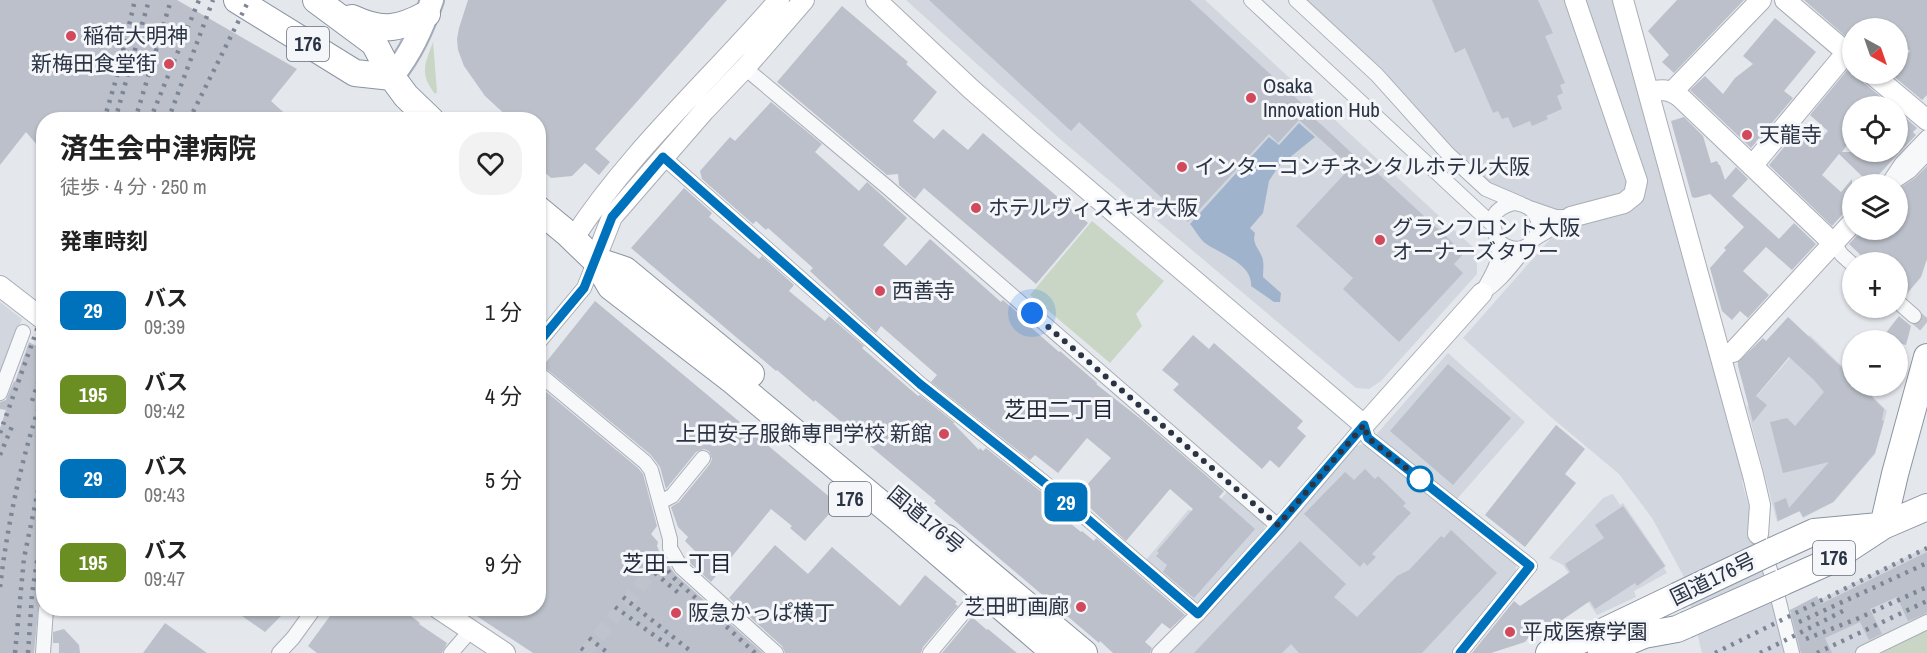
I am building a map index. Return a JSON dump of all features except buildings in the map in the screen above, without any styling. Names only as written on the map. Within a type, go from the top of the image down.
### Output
[{"type":"highway","name":"176","points":[[237,0],[355,73],[392,77]]},
{"type":"highway","name":"176","points":[[320,2],[374,43],[392,77],[406,96],[423,112]]},
{"type":"highway","points":[[320,2],[375,27],[403,26],[429,7]]},
{"type":"highway","name":"国道176号","points":[[546,216],[595,260],[611,287],[733,381],[898,518],[1055,653]]},
{"type":"highway","name":"国道176号","points":[[595,260],[625,270],[1084,653]]},
{"type":"highway","name":"国道176号","points":[[673,336],[722,393],[1036,653]]},
{"type":"highway","name":"176","points":[[1883,526],[1927,357]]},
{"type":"highway","name":"国道176号","points":[[1601,653],[1644,635],[1681,627],[1781,583],[1827,562],[1883,526],[1927,507]]},
{"type":"highway","name":"国道176号","points":[[1549,653],[1604,631],[1677,596],[1765,542],[1814,532],[1883,526]]},
{"type":"highway","name":"176","points":[[1651,653],[1681,627]]},
{"type":"main road","points":[[392,77],[408,57],[420,34],[429,7]]},
{"type":"street","points":[[573,239],[596,204],[690,96],[750,34],[779,0]]},
{"type":"street","points":[[546,333],[584,288],[612,217],[804,0]]},
{"type":"street","points":[[876,0],[1027,138],[1364,425],[1368,438],[1530,566],[1460,653]]},
{"type":"street","points":[[1159,653],[1198,614],[1278,525],[1482,293],[1497,265],[1499,252],[1492,225],[1251,0]]},
{"type":"street","points":[[1296,0],[1377,75],[1448,154],[1486,189],[1556,217],[1571,217],[1623,203],[1634,195],[1637,181],[1575,0]]},
{"type":"street","points":[[1623,0],[1721,354],[1760,505],[1765,542],[1792,653]]},
{"type":"street","points":[[1673,91],[1761,0]]},
{"type":"street","points":[[1786,0],[1842,48]]},
{"type":"street","points":[[1752,166],[1842,64]]},
{"type":"street","points":[[745,68],[887,187],[1278,525]]},
{"type":"street","points":[[1884,84],[1927,120]]},
{"type":"street","points":[[1649,92],[1659,89],[1673,91],[1833,243],[1842,255]]},
{"type":"street","points":[[1896,174],[1927,137]]},
{"type":"street","points":[[1905,174],[1927,153]]},
{"type":"street","points":[[663,157],[920,384],[1056,492],[1198,614]]},
{"type":"street","points":[[1482,293],[1497,283],[1531,242],[1538,231],[1539,222],[1535,214],[1525,206],[1513,203],[1499,210],[1492,225]]},
{"type":"street","points":[[1497,240],[1503,246],[1520,249],[1571,217]]},
{"type":"street","points":[[1721,354],[1732,352],[1842,234]]},
{"type":"street","points":[[0,286],[36,314]]},
{"type":"street","points":[[1908,311],[1914,316]]},
{"type":"street","points":[[0,393],[23,332]]},
{"type":"street","points":[[546,380],[645,462],[651,470],[660,502],[667,552],[776,653]]},
{"type":"street","points":[[660,502],[672,496],[703,458]]},
{"type":"street","points":[[930,653],[974,600]]},
{"type":"street","points":[[43,653],[46,616]]},
{"type":"street","points":[[279,653],[309,616]]},
{"type":"street","points":[[450,616],[505,653]]},
{"type":"street","points":[[1863,653],[1927,622]]},
{"type":"street","points":[[451,653],[471,630]]},
{"type":"shaded area","points":[[906,0],[1205,0],[1477,251],[1477,274],[1381,381],[1369,389],[1356,388],[1060,139]]},
{"type":"shaded area","points":[[1302,0],[1616,0],[1745,474],[1742,482],[1776,604],[1787,653],[1702,653],[1683,575],[1652,518],[1619,474],[1463,338],[1560,228],[1532,202],[1489,184]]},
{"type":"shaded area","points":[[0,302],[22,319],[0,377]]},
{"type":"shaded area","points":[[1810,335],[1842,366],[1842,396],[1872,396],[1887,411],[1875,454],[1834,502],[1803,518],[1799,511],[1777,522],[1747,407]]},
{"type":"shaded area","points":[[1448,353],[1525,422],[1456,500],[1375,436]]},
{"type":"shaded area","points":[[1365,444],[1516,564],[1516,577],[1453,653],[1166,653],[1204,616],[1355,446]]},
{"type":"shaded area","points":[[1227,492],[1264,523],[1265,531],[1203,601],[1192,602],[1145,561],[1189,509],[1202,520]]},
{"type":"shaded area","points":[[1613,494],[1620,505],[1623,503],[1666,566],[1664,568],[1667,573],[1634,591],[1636,597],[1597,615],[1563,565],[1549,558],[1603,498]]},
{"type":"shaded area","points":[[1927,547],[1927,622],[1861,653],[1799,653],[1789,615]]},
{"type":"green space","points":[[433,42],[437,92],[435,94],[425,75]]},
{"type":"green space","points":[[1092,221],[1164,281],[1136,314],[1142,326],[1110,363],[1030,295]]},
{"type":"green space","points":[[1927,630],[1927,653],[1880,653]]},
{"type":"water","points":[[1299,123],[1315,137],[1278,167],[1269,181],[1263,213],[1250,228],[1255,233],[1254,241],[1262,257],[1263,277],[1281,293],[1280,302],[1274,302],[1251,286],[1247,272],[1241,266],[1205,243],[1190,224],[1269,137],[1279,145]]},
{"type":"tunnel","points":[[1914,316],[1927,327]]},
{"type":"tunnel","points":[[585,653],[664,556]]},
{"type":"railway","points":[[106,112],[135,0]]},
{"type":"railway","points":[[117,112],[149,0]]},
{"type":"railway","points":[[137,112],[171,0]]},
{"type":"railway","points":[[153,112],[199,0]]},
{"type":"railway","points":[[171,112],[213,0]]},
{"type":"railway","points":[[193,112],[249,0]]},
{"type":"railway","points":[[0,433],[36,332]]},
{"type":"railway","points":[[32,401],[36,389]]},
{"type":"railway","points":[[0,587],[17,488],[36,418]]},
{"type":"railway","points":[[0,455],[13,424]]},
{"type":"railway","points":[[15,653],[24,558],[36,500]]},
{"type":"railway","points":[[1715,653],[1927,548]]},
{"type":"railway","points":[[656,557],[675,579],[755,653]]},
{"type":"railway","points":[[1799,622],[1927,563]]},
{"type":"railway","points":[[648,567],[682,596]]},
{"type":"railway","points":[[28,653],[36,568]]},
{"type":"railway","points":[[1806,639],[1927,587]]},
{"type":"railway","points":[[623,597],[693,653]]},
{"type":"railway","points":[[1817,653],[1927,601]]},
{"type":"railway","points":[[615,607],[669,646]]},
{"type":"railway","points":[[1760,653],[1843,611]]},
{"type":"railway","points":[[589,638],[608,653]]},
{"type":"railway","points":[[581,648],[588,653]]},
{"type":"bus line","name":"29","points":[[546,333],[584,288],[612,217],[663,157],[920,384],[1056,492],[1198,614],[1364,425],[1368,438],[1530,566],[1460,653]]},
{"type":"place","name":"稲荷大明神","points":[[71,36]]},
{"type":"place","name":"新梅田食堂街","points":[[169,64]]},
{"type":"place","name":"Osaka Innovation Hub","points":[[1251,98]]},
{"type":"place","name":"天龍寺","points":[[1747,135]]},
{"type":"place","name":"インターコンチネンタルホテル大阪","points":[[1182,167]]},
{"type":"place","name":"ホテルヴィスキオ大阪","points":[[976,208]]},
{"type":"place","name":"グランフロント大阪 オーナーズタワー","points":[[1380,240]]},
{"type":"place","name":"西善寺","points":[[880,291]]},
{"type":"place","name":"上田安子服飾専門学校 新館","points":[[944,434]]},
{"type":"place","name":"芝田町画廊","points":[[1081,607]]},
{"type":"place","name":"阪急かっぱ横丁","points":[[676,613]]},
{"type":"place","name":"平成医療学園","points":[[1510,632]]},
{"type":"district","name":"芝田二丁目","points":[[1059,409]]},
{"type":"district","name":"芝田一丁目","points":[[677,563]]},
{"type":"route","points":[[1032,313],[1278,525],[1364,425],[1368,438],[1420,479]]}]
